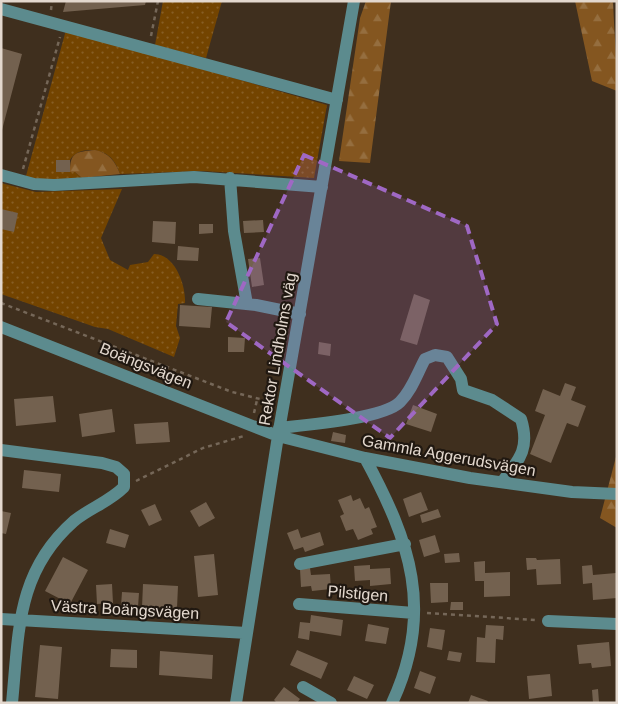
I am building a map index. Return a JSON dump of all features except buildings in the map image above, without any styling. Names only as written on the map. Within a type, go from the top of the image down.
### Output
[{"type":"street","name":"Rektor Lindholms väg","points":[[236,703],[279,432],[354,1]]},
{"type":"street","points":[[1,10],[63,25],[337,100]]},
{"type":"street","points":[[1,175],[54,185],[194,177],[230,178],[322,187]]},
{"type":"street","points":[[230,178],[234,231],[247,304]]},
{"type":"street","points":[[198,299],[247,304],[300,314]]},
{"type":"street","name":"Boängsvägen","points":[[1,327],[250,424],[279,432]]},
{"type":"street","points":[[279,432],[370,415],[398,404],[412,388],[425,360],[436,356],[447,358],[461,379],[463,390],[492,400],[521,418],[526,434],[525,448],[502,482]]},
{"type":"street","name":"Gammla Aggerudsvägen","points":[[279,432],[365,458],[502,482],[572,492],[617,494]]},
{"type":"street","points":[[1,450],[102,463],[116,467],[124,474],[124,487],[113,498],[89,510],[74,522],[49,548],[36,566],[20,620],[12,703]]},
{"type":"street","points":[[365,458],[405,544],[414,590],[411,648],[405,672],[392,703]]},
{"type":"street","points":[[300,564],[405,544]]},
{"type":"street","name":"Pilstigen","points":[[299,604],[414,614]]},
{"type":"street","name":"Västra Boängsvägen","points":[[1,619],[247,633]]},
{"type":"street","points":[[548,621],[617,624]]},
{"type":"street","points":[[303,687],[331,703]]},
{"type":"path","points":[[148,48],[158,1]]},
{"type":"path","points":[[20,180],[63,25]]},
{"type":"path","points":[[1,303],[232,392],[257,400],[284,404]]},
{"type":"path","points":[[124,487],[203,448],[245,436],[257,400]]},
{"type":"path","points":[[414,614],[548,621]]},
{"type":"highlighted area","points":[[304,155],[467,226],[497,324],[390,438],[226,322]]},
{"type":"shaded area","points":[[163,1],[222,1],[206,58],[155,45]]},
{"type":"shaded area","points":[[66,30],[327,105],[314,178],[203,171],[120,174],[109,156],[92,150],[77,153],[70,160],[56,160],[56,172],[75,172],[82,178],[39,180],[26,176]]},
{"type":"shaded area","points":[[1,183],[36,192],[122,189],[101,238],[110,260],[128,270],[130,265],[148,262],[154,254],[168,259],[178,272],[184,288],[185,303],[178,304],[176,326],[180,338],[174,357],[108,329],[95,327],[1,294]]},
{"type":"green space","points":[[366,1],[391,1],[370,163],[339,161],[360,18]]},
{"type":"green space","points":[[575,1],[613,1],[617,91],[592,81]]},
{"type":"green space","points":[[95,150],[111,158],[120,174],[82,178],[75,172],[70,172],[71,160],[75,154]]},
{"type":"green space","points":[[617,453],[617,528],[600,518]]}]
